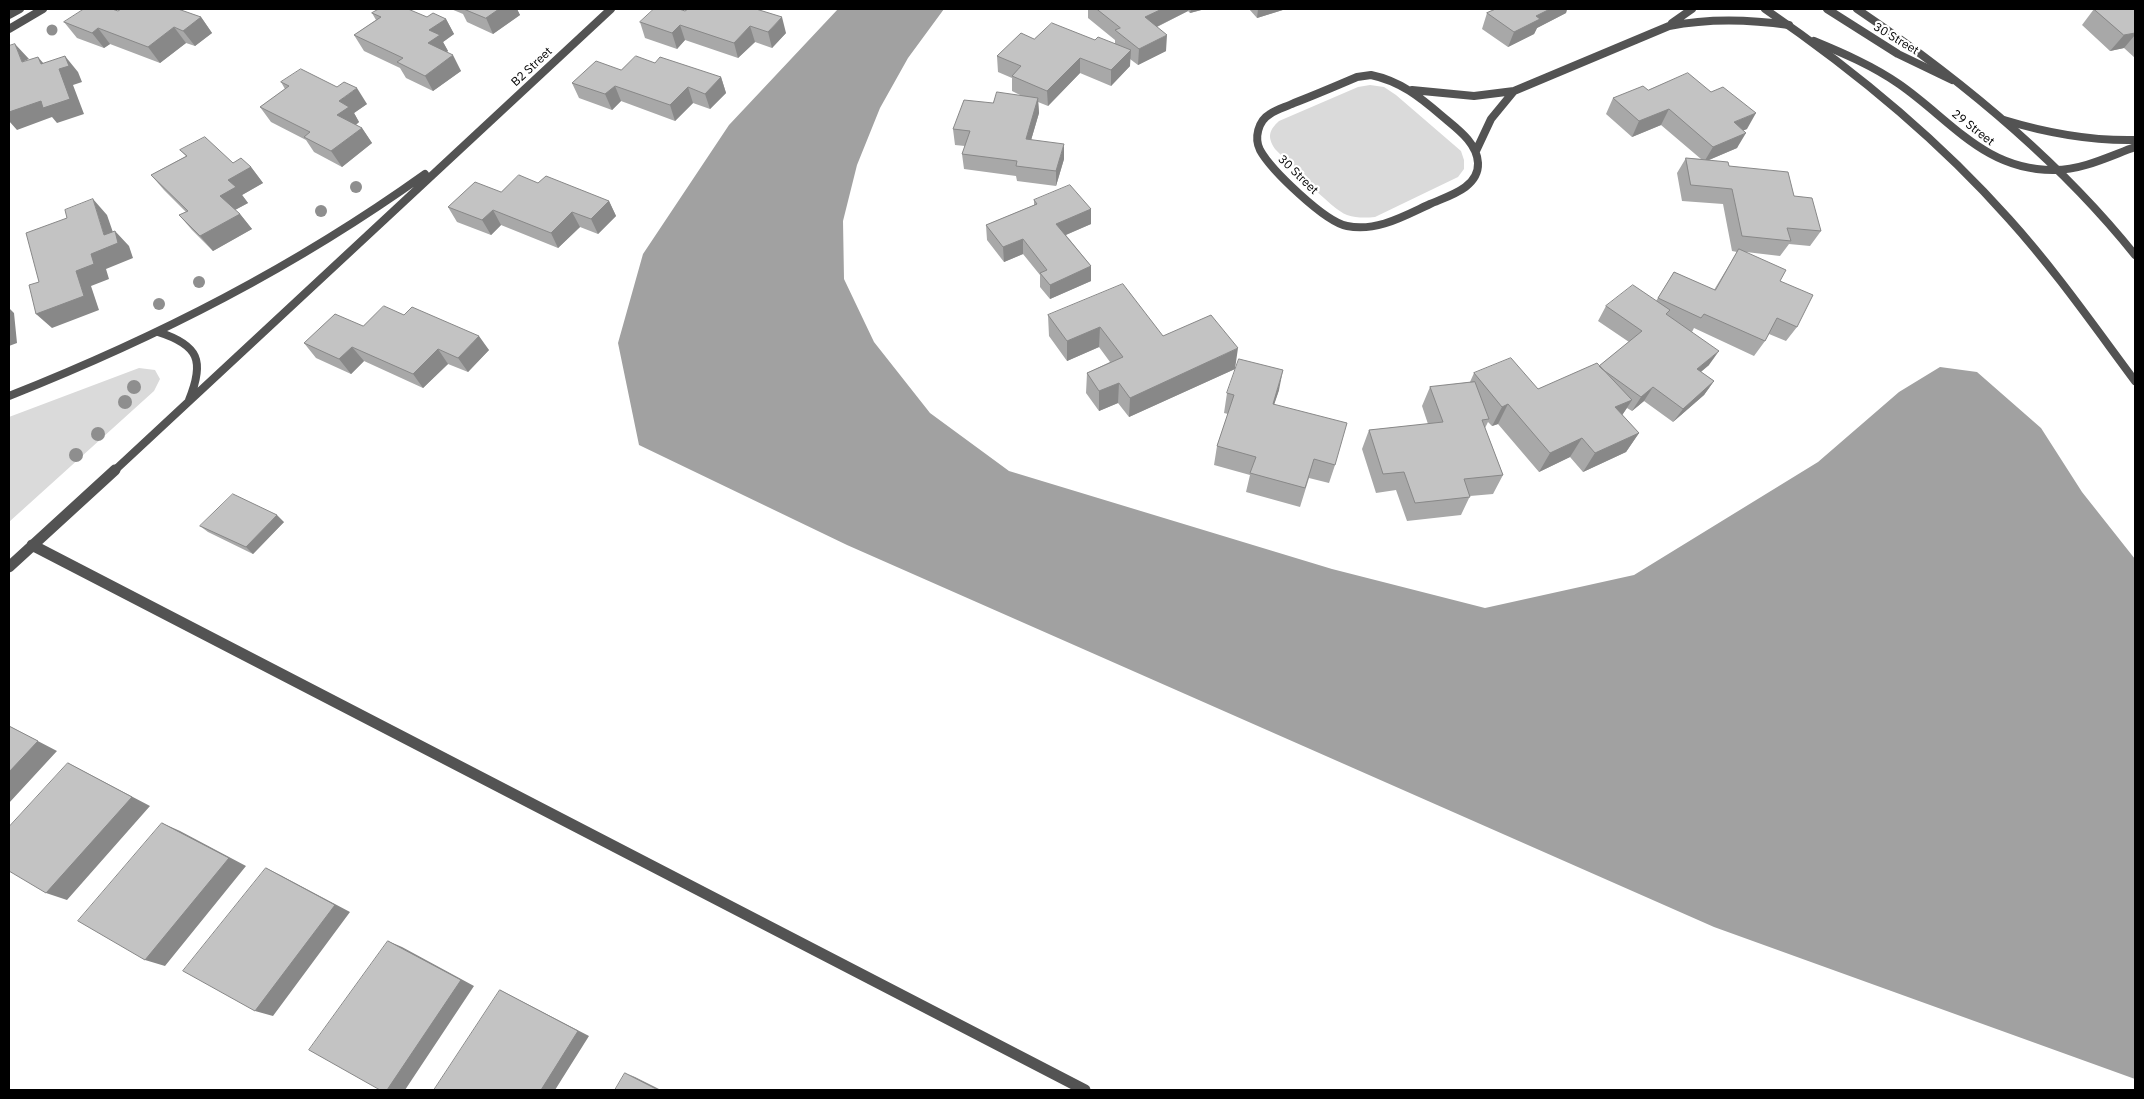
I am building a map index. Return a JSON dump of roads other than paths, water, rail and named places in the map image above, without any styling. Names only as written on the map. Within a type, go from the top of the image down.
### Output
[{"type":"street","points":[[9,15],[20,9]]},
{"type":"street","points":[[9,29],[43,9]]},
{"type":"street","name":"B2 Street","points":[[468,142],[611,9]]},
{"type":"street","name":"30 Street","points":[[1669,26],[1692,9]]},
{"type":"street","points":[[1765,9],[1814,41],[1872,87],[1930,137],[1985,193],[2039,254],[2135,381]]},
{"type":"street","name":"30 Street","points":[[1827,9],[1898,54],[1958,82]]},
{"type":"street","points":[[1857,9],[1958,82],[2004,120],[2056,170],[2135,255]]},
{"type":"street","name":"30 Street","points":[[1412,90],[1474,96],[1514,92],[1669,26],[1696,20],[1726,18],[1789,25]]},
{"type":"street","name":"29 Street","points":[[1814,41],[1866,64],[1900,84],[1987,154],[2006,164],[2029,169],[2056,170],[2103,158],[2135,147]]},
{"type":"street","name":"30 Street","points":[[1371,75],[1386,77],[1412,90],[1468,138],[1476,151],[1479,165],[1474,178],[1463,189],[1385,224],[1368,228],[1351,227],[1334,222],[1264,158],[1258,146],[1256,134],[1260,123],[1269,114],[1357,77],[1371,75]]},
{"type":"street","name":"30 Street","points":[[1476,151],[1494,113],[1514,92]]},
{"type":"street","name":"29 Street","points":[[2004,120],[2065,136],[2095,140],[2135,140]]},
{"type":"street","points":[[9,396],[46,382],[158,332],[247,286],[330,239],[403,191],[468,142]]},
{"type":"street","points":[[9,567],[186,406],[468,142]]},
{"type":"street","points":[[158,332],[179,338],[193,349],[199,365],[196,384],[186,406]]},
{"type":"street","points":[[32,545],[1085,1090]]}]
